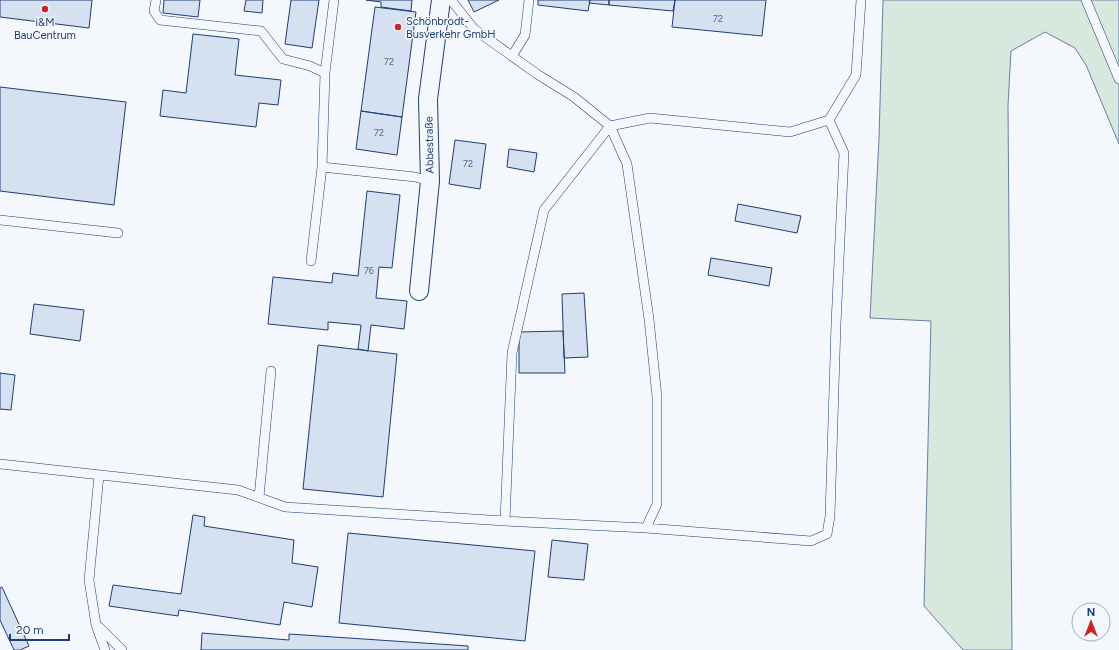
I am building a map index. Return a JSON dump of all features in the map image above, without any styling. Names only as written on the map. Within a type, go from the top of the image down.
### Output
[{"type":"street","name":"Abbestraße","points":[[419,291],[430,181],[428,99],[441,0]]},
{"type":"lane","points":[[156,0],[154,11],[160,20],[261,31],[283,59],[310,66],[325,73]]},
{"type":"lane","points":[[311,261],[322,167],[325,73],[334,0]]},
{"type":"lane","points":[[451,0],[474,29],[537,74],[574,97],[610,126],[627,164],[649,319],[657,397],[657,504],[646,528]]},
{"type":"lane","points":[[512,56],[525,35],[529,0]]},
{"type":"lane","points":[[505,521],[512,353],[544,210],[610,126],[650,118],[790,132],[829,120],[856,76],[861,0]]},
{"type":"lane","points":[[1086,0],[1097,30],[1119,79]]},
{"type":"lane","points":[[0,464],[238,490],[285,507],[505,521],[646,528],[811,541],[827,534],[830,516],[836,324],[844,153],[829,120]]},
{"type":"lane","points":[[322,167],[415,177],[430,181]]},
{"type":"lane","points":[[0,220],[118,233]]},
{"type":"lane","points":[[259,497],[271,372]]},
{"type":"lane","points":[[99,474],[89,580],[96,625],[105,650]]},
{"type":"lane","points":[[96,625],[122,650]]},
{"type":"shaded area","points":[[883,0],[1119,0],[1119,144],[1086,65],[1075,48],[1045,32],[1011,51],[1008,105],[1012,650],[963,650],[924,606],[931,321],[870,318],[879,138]]},
{"type":"building","name":"i&M BauCentrum","points":[[0,0],[92,0],[89,28],[0,17]]},
{"type":"building","points":[[164,0],[200,0],[198,17],[163,13]]},
{"type":"building","points":[[246,0],[263,0],[262,13],[244,11]]},
{"type":"building","points":[[291,0],[319,0],[312,48],[285,44]]},
{"type":"building","points":[[366,0],[412,0],[411,11],[381,7],[381,2]]},
{"type":"building","points":[[468,0],[499,0],[474,12]]},
{"type":"building","points":[[538,0],[590,0],[588,11],[538,5]]},
{"type":"building","points":[[590,0],[609,0],[609,5],[589,3]]},
{"type":"building","points":[[609,0],[675,0],[673,11],[609,5]]},
{"type":"building","points":[[675,0],[766,0],[762,36],[672,27]]},
{"type":"building","points":[[375,7],[416,12],[402,117],[361,111]]},
{"type":"building","points":[[193,34],[239,39],[235,75],[281,80],[278,105],[259,103],[256,127],[160,116],[163,90],[186,93]]},
{"type":"building","points":[[0,87],[126,102],[114,205],[0,191]]},
{"type":"building","points":[[361,111],[402,117],[397,155],[356,149]]},
{"type":"building","points":[[455,140],[486,144],[480,189],[449,184]]},
{"type":"building","points":[[509,149],[537,153],[534,172],[507,167]]},
{"type":"building","points":[[367,191],[400,195],[392,268],[379,267],[376,298],[407,301],[404,329],[371,325],[368,351],[358,349],[361,325],[328,322],[328,330],[268,324],[273,277],[332,283],[333,273],[358,276]]},
{"type":"building","points":[[738,204],[801,216],[797,233],[735,221]]},
{"type":"building","points":[[711,258],[772,268],[769,286],[708,275]]},
{"type":"building","points":[[584,293],[588,357],[564,358],[562,294]]},
{"type":"building","points":[[34,304],[84,310],[80,341],[30,334]]},
{"type":"building","points":[[563,331],[565,373],[519,373],[519,332]]},
{"type":"building","points":[[318,345],[397,354],[383,497],[303,489]]},
{"type":"building","points":[[0,373],[15,375],[11,410],[0,409]]},
{"type":"building","points":[[193,515],[205,517],[204,526],[294,540],[292,563],[318,567],[312,607],[284,602],[280,625],[179,610],[178,616],[109,606],[113,585],[181,594]]},
{"type":"building","points":[[348,533],[535,551],[525,641],[339,623]]},
{"type":"building","points":[[552,540],[588,544],[584,580],[548,577]]},
{"type":"building","points":[[2,587],[29,646],[20,650],[14,650],[0,620],[0,588]]},
{"type":"building","points":[[202,633],[289,640],[289,634],[468,646],[468,650],[201,650]]},
{"type":"place","name":"i&M BauCentrum","points":[[45,9]]},
{"type":"place","name":"Schönbrodt- Busverkehr GmbH","points":[[398,27]]}]
